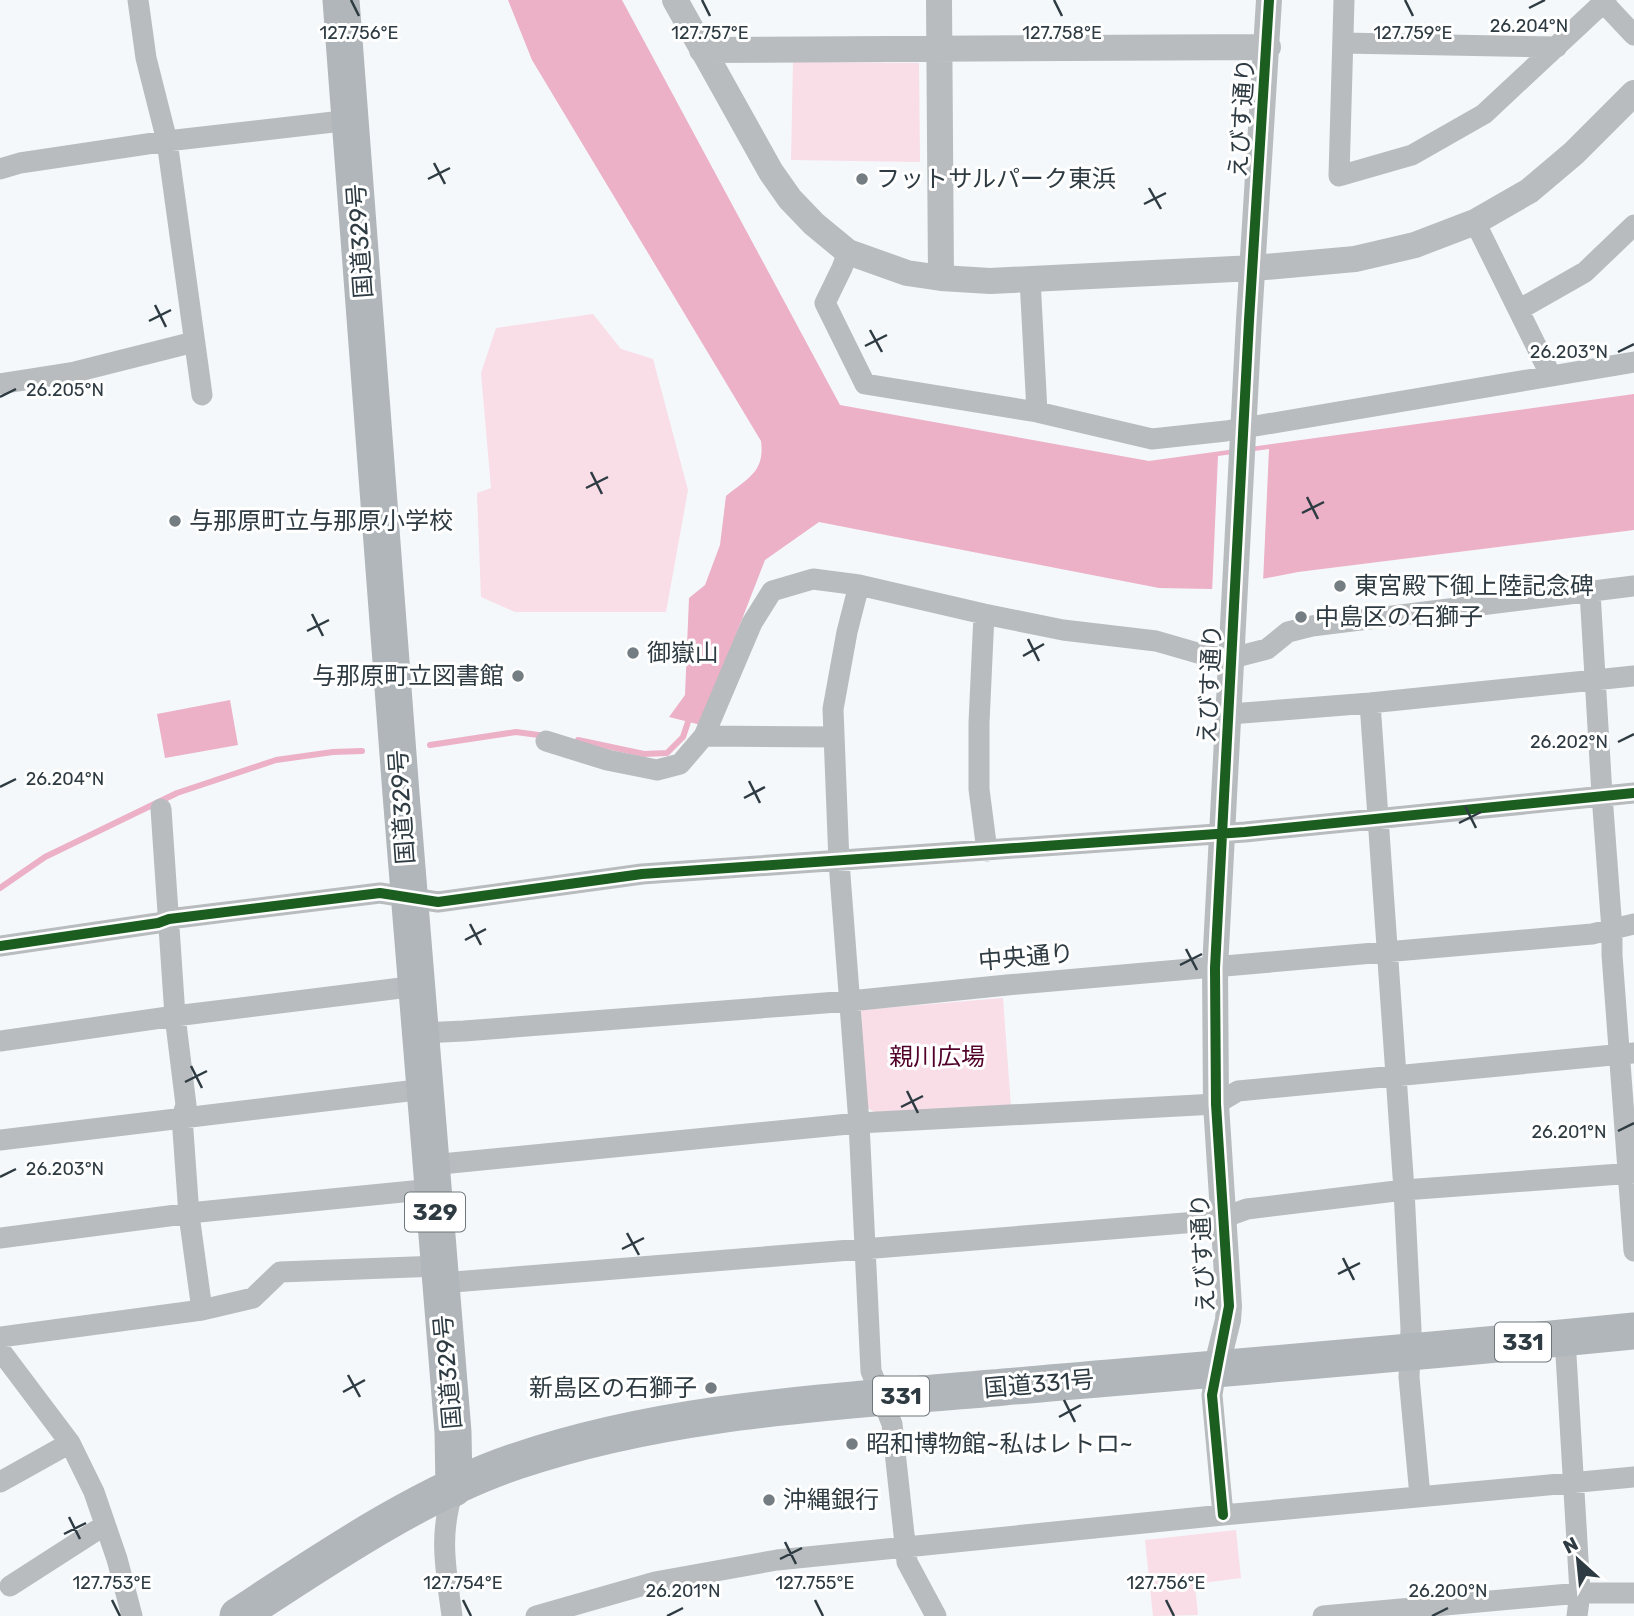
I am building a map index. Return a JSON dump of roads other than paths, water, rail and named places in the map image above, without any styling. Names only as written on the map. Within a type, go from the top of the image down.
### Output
[{"type":"highway","name":"国道329号","points":[[341,0],[453,1432],[454,1488]]},
{"type":"highway","name":"国道331号","points":[[454,1488],[486,1472],[518,1461],[622,1431],[736,1413],[1634,1331]]},
{"type":"highway","points":[[238,1616],[392,1520],[454,1488]]},
{"type":"street","points":[[138,0],[146,58],[167,141],[202,395]]},
{"type":"street","points":[[675,0],[771,172],[790,199],[814,224],[848,252],[907,273],[941,278],[990,281],[1254,268],[1355,259],[1415,245],[1475,222],[1529,191],[1574,153],[1634,93]]},
{"type":"street","points":[[939,0],[941,278]]},
{"type":"street","name":"えびす通り","points":[[1216,1369],[1229,1306],[1216,1104],[1215,968],[1269,0]]},
{"type":"street","points":[[1344,0],[1339,176],[1412,155],[1484,114],[1604,1],[1634,35]]},
{"type":"street","points":[[1343,43],[1557,47]]},
{"type":"street","points":[[702,50],[1268,47]]},
{"type":"street","points":[[0,169],[20,163],[167,141],[351,120]]},
{"type":"street","points":[[1475,222],[1551,376]]},
{"type":"street","points":[[1520,309],[1585,271],[1634,225]]},
{"type":"street","points":[[848,252],[825,303],[865,384],[1037,412],[1152,439],[1244,440],[1551,376],[1634,362]]},
{"type":"street","points":[[1030,279],[1037,412]]},
{"type":"street","points":[[0,384],[75,372],[194,342]]},
{"type":"street","points":[[546,741],[607,760],[657,771],[680,764],[704,736],[752,623],[772,591],[813,579],[859,585],[1063,630],[1156,641],[1208,656],[1233,646],[1267,649],[1288,632],[1312,626],[1634,586]]},
{"type":"street","points":[[859,585],[847,632],[834,709],[834,737],[839,862],[859,1123],[872,1371],[892,1424],[907,1562],[936,1616]]},
{"type":"street","points":[[1590,592],[1612,955],[1627,1053],[1634,1251]]},
{"type":"street","points":[[984,614],[979,776],[987,851]]},
{"type":"street","points":[[1230,714],[1370,703],[1634,676]]},
{"type":"street","points":[[1370,703],[1404,1190],[1412,1352],[1409,1377],[1420,1496]]},
{"type":"street","points":[[704,736],[834,737]]},
{"type":"street","points":[[0,946],[158,923],[169,919],[380,893],[438,902],[642,874],[1223,833],[1379,820],[1634,793]]},
{"type":"street","points":[[161,809],[176,1016],[186,1105],[182,1117],[189,1215],[202,1310]]},
{"type":"street","name":"中央通り","points":[[421,1032],[464,1031],[850,1000],[1215,968],[1592,934],[1634,924]]},
{"type":"street","points":[[0,1041],[417,986]]},
{"type":"street","points":[[0,1238],[189,1215],[432,1177],[859,1123],[1216,1104],[1238,1091],[1627,1053]]},
{"type":"street","points":[[0,1140],[425,1089]]},
{"type":"street","points":[[0,1336],[202,1310],[253,1298],[280,1272],[440,1274],[864,1247],[1222,1218],[1247,1209],[1404,1190],[1631,1174]]},
{"type":"street","points":[[1565,1338],[1580,1593],[1577,1616]]},
{"type":"street","points":[[0,1350],[70,1443],[94,1492],[132,1616]]},
{"type":"street","points":[[1216,1369],[1212,1395],[1223,1515]]},
{"type":"street","points":[[0,1482],[70,1443]]},
{"type":"street","points":[[536,1616],[612,1593],[690,1574],[777,1560],[1634,1477]]},
{"type":"street","points":[[452,1616],[443,1540],[447,1508],[454,1488]]},
{"type":"street","points":[[10,1586],[105,1525]]},
{"type":"street","points":[[1323,1616],[1580,1593],[1634,1593]]},
{"type":"waterway","points":[[578,740],[644,754],[667,753],[683,737],[688,722]]},
{"type":"waterway","points":[[430,745],[516,732],[546,736]]},
{"type":"waterway","points":[[0,888],[45,857],[177,793],[276,760],[362,751]]},
{"type":"place","name":"フットサルパーク東浜","points":[[862,179]]},
{"type":"place","name":"与那原町立与那原小学校","points":[[175,521]]},
{"type":"place","name":"東宮殿下御上陸記念碑","points":[[1340,586]]},
{"type":"place","name":"中島区の石獅子","points":[[1301,617]]},
{"type":"place","name":"御嶽山","points":[[633,653]]},
{"type":"place","name":"与那原町立図書館","points":[[518,676]]},
{"type":"place","name":"新島区の石獅子","points":[[711,1388]]},
{"type":"place","name":"昭和博物館~私はレトロ~","points":[[852,1444]]},
{"type":"place","name":"沖縄銀行","points":[[769,1500]]},
{"type":"park label","name":"親川広場","points":[[937,1057]]}]
